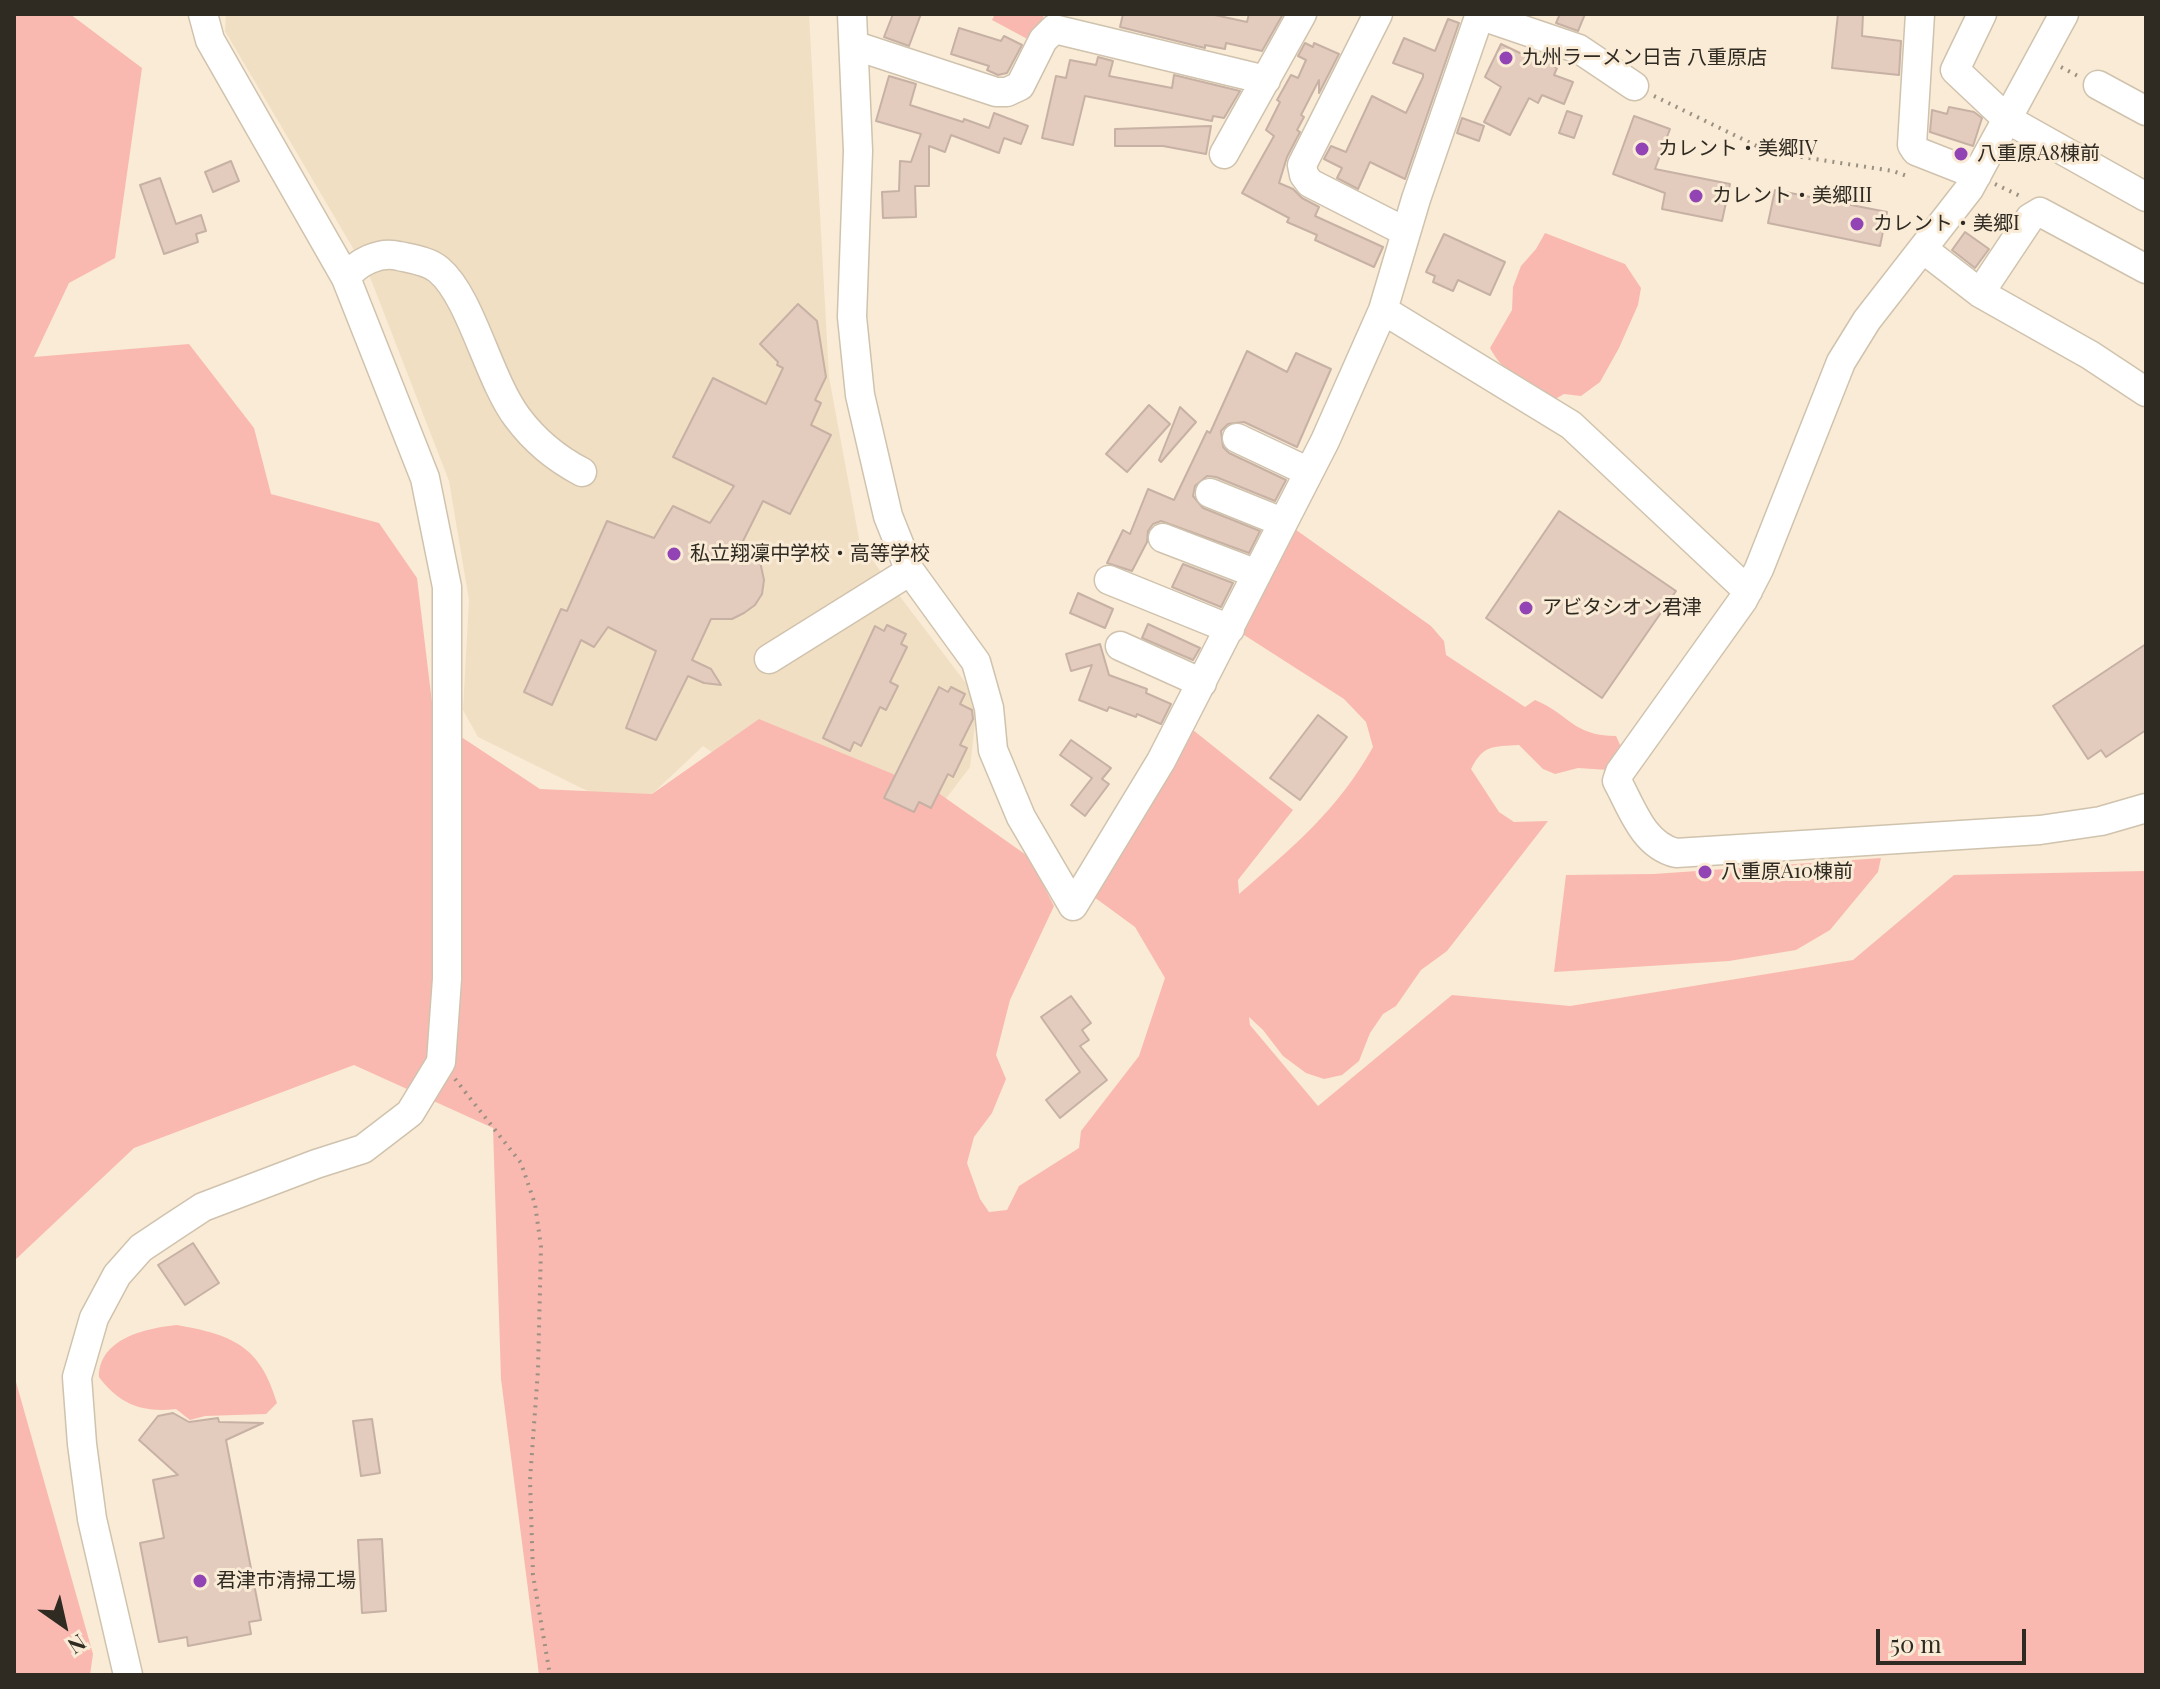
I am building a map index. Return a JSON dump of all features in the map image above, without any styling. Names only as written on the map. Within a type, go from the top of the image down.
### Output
[{"type":"street","points":[[128,1675],[92,1519],[82,1444],[77,1377],[94,1318],[117,1275],[141,1248],[203,1207],[363,1149],[410,1113],[441,1062],[447,979],[447,587],[425,478],[346,278],[210,40],[203,14]]},
{"type":"street","points":[[852,14],[856,46],[858,151],[852,317],[860,395],[888,516],[910,571],[976,662],[989,708],[993,750],[1021,817],[1073,906],[1161,761],[1202,683],[1309,472],[1383,310],[1406,232],[1480,14],[1579,49],[1634,86]]},
{"type":"street","points":[[1224,154],[1302,14]]},
{"type":"street","points":[[1378,14],[1302,165],[1310,183],[1406,232]]},
{"type":"street","points":[[1920,14],[1912,145],[1916,151],[1984,178]]},
{"type":"street","points":[[1982,14],[1955,70],[2007,119],[2145,195]]},
{"type":"street","points":[[2064,14],[2007,119],[1984,178],[1867,320],[1841,362],[1748,591],[1729,623],[1620,772],[1617,781],[1648,837],[1661,849],[1676,853],[2040,830],[2101,821],[2146,808]]},
{"type":"street","points":[[856,46],[996,92],[1007,92],[1020,86],[1043,40],[1054,29],[1266,80]]},
{"type":"street","points":[[2098,85],[2146,111]]},
{"type":"street","points":[[1980,293],[2030,218],[2040,212],[2146,269]]},
{"type":"street","points":[[328,246],[379,256]]},
{"type":"street","points":[[1923,249],[1980,293],[2090,355],[2146,392]]},
{"type":"street","points":[[346,278],[351,270],[367,260],[390,253],[438,268],[452,283],[492,374],[517,417],[550,452],[582,472]]},
{"type":"street","points":[[1383,310],[1571,425],[1748,591]]},
{"type":"street","points":[[1237,438],[1309,472]]},
{"type":"street","points":[[1210,493],[1282,522]]},
{"type":"street","points":[[1163,538],[1257,574]]},
{"type":"street","points":[[769,659],[910,571]]},
{"type":"street","points":[[1109,580],[1230,629]]},
{"type":"street","points":[[1120,646],[1202,683]]},
{"type":"path","points":[[1634,86],[1769,152],[1893,171],[1907,176]]},
{"type":"path","points":[[1984,178],[2032,203],[2040,212]]},
{"type":"path","points":[[441,1062],[521,1163],[535,1204],[541,1247],[538,1370],[530,1480],[533,1575],[550,1675]]},
{"type":"shaded area","points":[[14,14],[70,14],[142,68],[115,258],[69,283],[34,357],[189,344],[254,428],[271,494],[379,523],[417,578],[434,719],[540,789],[652,794],[759,719],[937,792],[1029,857],[1054,906],[1010,1000],[996,1055],[1006,1079],[992,1113],[974,1137],[967,1163],[980,1199],[989,1212],[1007,1210],[1019,1186],[1079,1148],[1081,1131],[1139,1056],[1165,978],[1135,927],[1094,897],[1193,730],[1293,810],[1238,880],[1239,894],[1329,809],[1373,747],[1366,722],[1344,699],[1241,633],[1292,527],[1431,626],[1444,641],[1446,655],[1525,707],[1535,700],[1580,728],[1616,736],[1623,751],[1608,770],[1578,768],[1555,774],[1543,769],[1519,745],[1490,748],[1480,755],[1471,769],[1499,812],[1514,822],[1548,821],[1447,951],[1421,970],[1396,1006],[1383,1014],[1370,1033],[1359,1061],[1342,1075],[1324,1079],[1306,1073],[1283,1056],[1249,1017],[1250,1025],[1318,1106],[1452,995],[1570,1006],[1853,960],[1954,875],[2146,871],[2146,1675],[539,1675],[501,1379],[493,1128],[354,1065],[134,1148],[14,1261]]},
{"type":"shaded area","points":[[226,14],[809,14],[829,377],[860,544],[978,699],[970,767],[910,846],[863,856],[703,746],[632,813],[478,737],[463,710],[469,600],[449,481],[370,277],[225,31]]},
{"type":"shaded area","points":[[995,14],[1051,14],[1051,16],[1044,15],[1033,42],[992,20]]},
{"type":"shaded area","points":[[1545,233],[1625,264],[1641,288],[1638,305],[1600,382],[1581,396],[1564,394],[1550,402],[1509,372],[1490,348],[1512,310],[1513,287],[1521,266]]},
{"type":"shaded area","points":[[1881,858],[1878,872],[1830,930],[1796,950],[1729,961],[1554,972],[1566,875],[1654,874]]},
{"type":"shaded area","points":[[177,1325],[213,1333],[241,1346],[262,1368],[277,1403],[266,1414],[205,1416],[190,1420],[176,1409],[132,1405],[115,1394],[99,1377],[101,1364],[116,1344],[139,1332]]},
{"type":"shaded area","points":[[14,1329],[16,1382],[93,1654],[90,1675],[14,1675]]},
{"type":"building","points":[[893,14],[921,14],[909,46],[884,37]]},
{"type":"building","points":[[1123,14],[1210,14],[1247,22],[1249,14],[1283,14],[1262,51],[1226,43],[1225,49],[1205,45],[1205,48],[1120,27]]},
{"type":"building","points":[[1560,14],[1585,14],[1578,31],[1556,23]]},
{"type":"building","points":[[1838,14],[1863,14],[1862,36],[1901,41],[1899,75],[1832,68]]},
{"type":"building","points":[[1448,19],[1459,23],[1405,179],[1370,162],[1358,189],[1337,178],[1342,168],[1324,159],[1331,146],[1346,152],[1372,96],[1406,113],[1423,74],[1393,63],[1404,38],[1435,51]]},
{"type":"building","points":[[959,28],[1001,41],[1004,36],[1022,45],[1007,73],[998,75],[987,70],[989,66],[951,54]]},
{"type":"building","points":[[1305,43],[1313,47],[1314,43],[1339,54],[1319,93],[1319,80],[1301,115],[1304,117],[1297,130],[1300,132],[1287,157],[1279,183],[1319,207],[1315,216],[1383,247],[1374,267],[1315,240],[1317,235],[1287,222],[1289,218],[1242,193],[1274,136],[1266,130],[1280,102],[1277,100],[1291,75],[1298,78],[1306,60],[1298,56]]},
{"type":"building","points":[[1501,44],[1539,62],[1540,59],[1557,68],[1554,75],[1573,82],[1564,104],[1542,95],[1538,103],[1529,98],[1510,135],[1484,122],[1501,87],[1485,77]]},
{"type":"building","points":[[1098,57],[1113,61],[1109,76],[1172,88],[1174,75],[1240,91],[1224,118],[1213,116],[1212,121],[1085,96],[1073,145],[1042,138],[1056,76],[1066,78],[1070,60],[1096,65]]},
{"type":"building","points":[[889,76],[916,84],[910,105],[989,128],[994,113],[1028,126],[1021,144],[1004,138],[999,153],[951,135],[945,152],[929,146],[929,186],[915,186],[916,217],[883,218],[882,192],[899,191],[900,161],[911,162],[921,134],[876,121]]},
{"type":"building","points":[[1949,107],[1974,112],[1982,118],[1973,146],[1930,132],[1932,110],[1947,114]]},
{"type":"building","points":[[1567,111],[1582,116],[1574,138],[1559,133]]},
{"type":"building","points":[[1634,116],[1670,129],[1655,169],[1730,184],[1722,221],[1662,209],[1665,193],[1613,174]]},
{"type":"building","points":[[1462,118],[1484,126],[1479,141],[1457,133]]},
{"type":"building","points":[[1211,126],[1206,154],[1163,146],[1115,146],[1115,129]]},
{"type":"building","points":[[231,161],[239,181],[213,192],[205,172]]},
{"type":"building","points":[[160,178],[176,224],[201,215],[206,231],[196,234],[198,242],[164,254],[140,185]]},
{"type":"building","points":[[1775,190],[1887,212],[1880,246],[1768,223]]},
{"type":"building","points":[[1965,232],[1989,249],[1975,268],[1952,250]]},
{"type":"building","points":[[1444,234],[1505,262],[1490,295],[1458,280],[1453,291],[1433,282],[1435,276],[1426,272]]},
{"type":"building","points":[[798,304],[817,321],[826,377],[815,400],[821,403],[811,425],[831,435],[790,514],[763,501],[743,541],[757,555],[761,566],[764,580],[762,594],[755,605],[732,619],[711,619],[692,660],[711,669],[721,685],[704,683],[688,676],[656,740],[626,728],[656,651],[608,627],[594,647],[581,640],[552,705],[524,692],[561,609],[567,611],[607,521],[654,538],[673,506],[710,523],[734,486],[673,457],[713,378],[766,404],[783,368],[760,344]]},
{"type":"building","points":[[1247,351],[1287,372],[1296,353],[1331,369],[1297,447],[1244,422],[1228,424],[1221,431],[1223,447],[1229,453],[1286,480],[1275,501],[1216,477],[1207,476],[1195,486],[1193,496],[1203,508],[1260,531],[1249,553],[1161,521],[1153,524],[1148,531],[1147,542],[1132,571],[1107,563],[1123,530],[1130,534],[1148,489],[1174,500],[1207,431],[1210,433]]},
{"type":"building","points":[[1149,405],[1170,424],[1127,472],[1106,454]]},
{"type":"building","points":[[1180,407],[1196,422],[1161,462],[1159,460]]},
{"type":"building","name":"アビタシオン君津","points":[[1559,511],[1676,591],[1602,698],[1486,618]]},
{"type":"building","points":[[1183,564],[1233,583],[1221,607],[1172,587]]},
{"type":"building","points":[[1078,593],[1113,609],[1105,628],[1070,613]]},
{"type":"building","points":[[1148,624],[1200,648],[1193,660],[1142,638]]},
{"type":"building","points":[[887,625],[906,634],[901,644],[907,647],[890,682],[898,686],[886,710],[880,707],[861,746],[854,742],[850,751],[823,738],[875,626],[884,631]]},
{"type":"building","points":[[1100,644],[1109,675],[1147,689],[1146,693],[1171,704],[1161,724],[1137,714],[1136,717],[1109,707],[1107,711],[1079,700],[1092,665],[1071,671],[1066,654]]},
{"type":"building","points":[[2146,644],[2146,730],[2106,757],[2101,750],[2088,759],[2053,706]]},
{"type":"building","points":[[939,687],[948,692],[951,687],[965,694],[960,704],[972,710],[973,719],[960,745],[967,748],[953,777],[948,774],[931,808],[919,802],[914,812],[884,798]]},
{"type":"building","points":[[1318,715],[1347,737],[1300,800],[1270,778]]},
{"type":"building","points":[[1071,740],[1111,768],[1102,779],[1109,784],[1085,816],[1071,805],[1092,778],[1060,755]]},
{"type":"building","points":[[1071,996],[1091,1023],[1082,1030],[1089,1040],[1080,1046],[1107,1080],[1060,1118],[1046,1100],[1080,1072],[1041,1017]]},
{"type":"building","points":[[193,1243],[219,1283],[185,1305],[158,1265]]},
{"type":"building","name":"君津市清掃工場","points":[[173,1413],[189,1422],[218,1418],[219,1422],[263,1423],[226,1440],[261,1620],[249,1622],[251,1634],[188,1646],[187,1637],[159,1642],[140,1543],[164,1538],[153,1480],[178,1475],[139,1440],[158,1416]]},
{"type":"building","points":[[372,1419],[380,1473],[361,1476],[353,1421]]},
{"type":"building","points":[[382,1539],[386,1611],[362,1613],[358,1540]]},
{"type":"place","name":"九州ラーメン日吉 八重原店","points":[[1506,58]]},
{"type":"place","name":"カレント・美郷IV","points":[[1642,149]]},
{"type":"place","name":"八重原A8棟前","points":[[1961,154]]},
{"type":"place","name":"カレント・美郷III","points":[[1696,196]]},
{"type":"place","name":"カレント・美郷I","points":[[1857,224]]},
{"type":"place","name":"私立翔凜中学校・高等学校","points":[[674,554]]},
{"type":"place","name":"アビタシオン君津","points":[[1526,608]]},
{"type":"place","name":"八重原A10棟前","points":[[1705,872]]},
{"type":"place","name":"君津市清掃工場","points":[[200,1581]]}]
